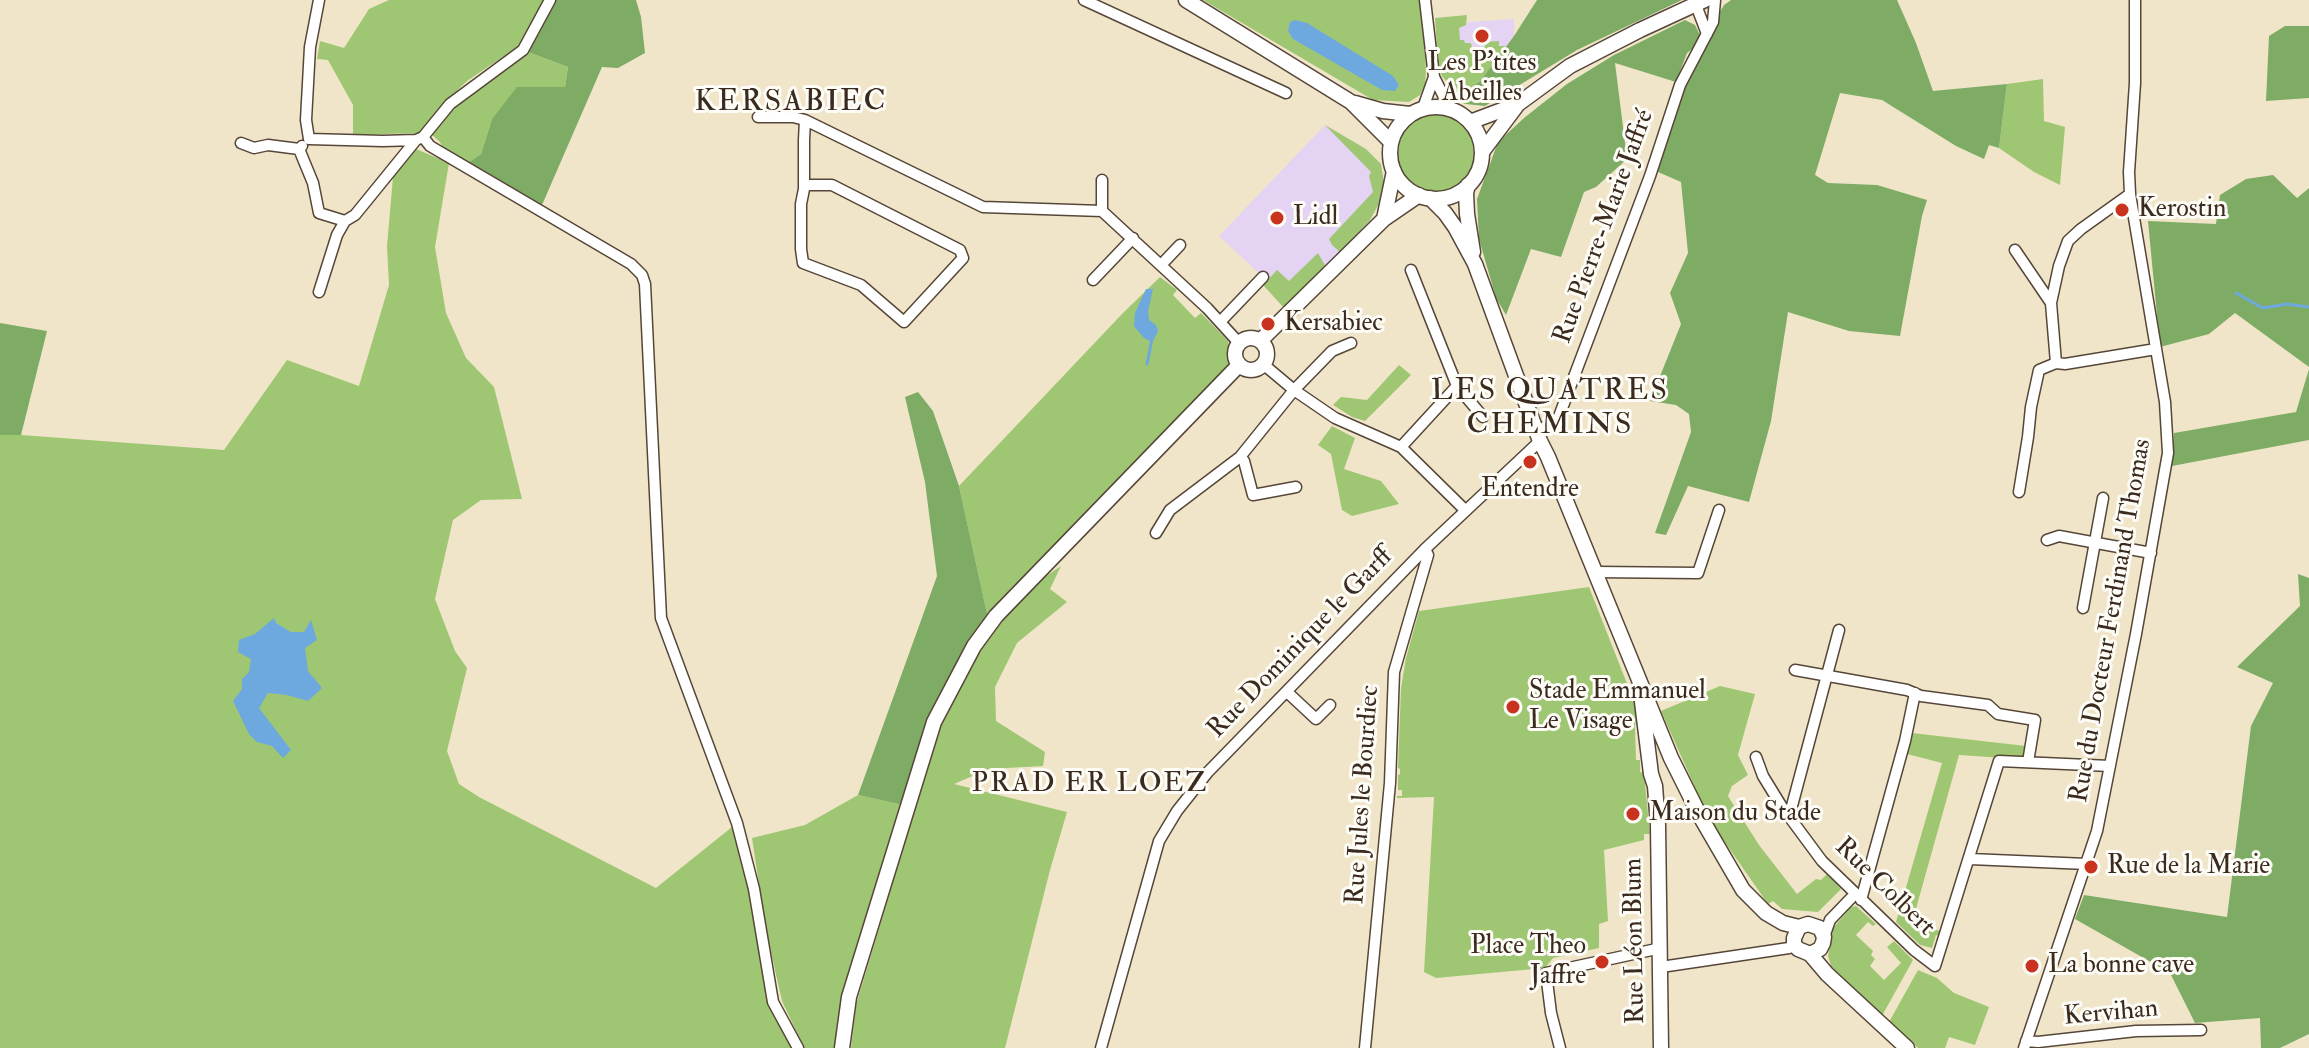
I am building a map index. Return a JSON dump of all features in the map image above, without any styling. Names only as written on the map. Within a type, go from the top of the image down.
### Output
[{"type":"main road","points":[[1186,0],[1351,102],[1391,142]]},
{"type":"main road","points":[[1470,122],[1518,104],[1570,66],[1700,2]]},
{"type":"main road","points":[[1260,341],[1384,219],[1424,197],[1450,196],[1468,185],[1481,162],[1479,138],[1470,122],[1450,109],[1383,111],[1351,102]]},
{"type":"main road","points":[[1482,152],[1518,104]]},
{"type":"main road","points":[[1416,111],[1398,127],[1391,142],[1390,157],[1394,171],[1404,186],[1424,197],[1450,220],[1475,264],[1548,457],[1674,765],[1743,890],[1796,936],[1804,953],[1817,941]]},
{"type":"main road","points":[[1384,219],[1394,171]]},
{"type":"main road","points":[[1468,185],[1467,214],[1475,264]]},
{"type":"main road","points":[[1247,338],[1260,341],[1267,352],[1263,364],[1253,370],[1239,365],[1235,355],[1239,343],[1247,338]]},
{"type":"main road","points":[[842,1048],[849,997],[934,722],[974,646],[996,616],[1239,365]]},
{"type":"main road","name":"Rue Léon Blum","points":[[1641,685],[1655,786],[1661,1048]]},
{"type":"main road","points":[[1650,766],[1656,761],[1674,765]]},
{"type":"main road","points":[[1655,786],[1674,765]]},
{"type":"main road","points":[[1796,936],[1808,924],[1827,974],[1907,1048]]},
{"type":"street","points":[[309,139],[306,120],[310,47],[319,0]]},
{"type":"street","points":[[319,292],[337,235],[345,221],[355,215],[450,104],[523,50],[550,0]]},
{"type":"street","points":[[1084,0],[1286,93]]},
{"type":"street","points":[[1425,0],[1434,77],[1450,109]]},
{"type":"street","name":"Rue Pierre-Marie Jaffré","points":[[1540,435],[1558,419],[1650,176],[1680,85],[1713,22],[1715,0]]},
{"type":"street","name":"Rue du Docteur Ferdinand Thomas","points":[[2025,1045],[2097,831],[2168,453],[2165,402],[2130,194],[2135,0]]},
{"type":"street","points":[[1700,2],[1707,34]]},
{"type":"street","points":[[1416,111],[1434,77]]},
{"type":"street","points":[[758,117],[805,120],[983,207],[1102,211],[1239,343]]},
{"type":"street","points":[[804,185],[832,185],[960,250],[963,258],[904,322],[861,285],[803,263],[801,204],[805,120]]},
{"type":"street","points":[[299,149],[309,139],[420,139],[631,264],[642,275],[645,284],[661,618],[737,823],[754,889],[773,1002],[798,1048]]},
{"type":"street","points":[[241,143],[254,148],[268,145],[299,149]]},
{"type":"street","points":[[299,149],[313,183],[319,213],[345,221]]},
{"type":"street","points":[[1102,180],[1102,211]]},
{"type":"street","points":[[2056,363],[2051,303],[2068,241],[2130,194]]},
{"type":"street","points":[[1093,280],[1133,238]]},
{"type":"street","points":[[1161,265],[1180,245]]},
{"type":"street","points":[[2015,250],[2051,303]]},
{"type":"street","points":[[1411,270],[1457,386],[1483,417]]},
{"type":"street","points":[[1220,322],[1263,277]]},
{"type":"street","points":[[1156,533],[1170,510],[1240,457],[1294,390],[1332,351],[1351,343]]},
{"type":"street","points":[[2019,492],[2039,370],[2056,363],[2156,349]]},
{"type":"street","points":[[1263,364],[1335,418],[1401,447],[1465,510]]},
{"type":"street","points":[[1401,447],[1457,386]]},
{"type":"street","name":"Rue Dominique le Garff","points":[[1101,1048],[1159,841],[1177,811],[1208,772],[1540,435]]},
{"type":"street","points":[[1240,457],[1244,461],[1253,495],[1296,487]]},
{"type":"street","points":[[2083,608],[2103,498]]},
{"type":"street","points":[[1596,572],[1698,573],[1719,510]]},
{"type":"street","points":[[2047,540],[2059,536],[2151,553]]},
{"type":"street","name":"Rue Jules le Bourdiec","points":[[1365,1048],[1390,783],[1394,672],[1428,555],[1425,549]]},
{"type":"street","points":[[1789,817],[1839,630]]},
{"type":"street","points":[[1795,670],[1921,696],[1988,705],[1998,714],[2036,715],[2028,762]]},
{"type":"street","points":[[1287,692],[1316,719],[1330,705]]},
{"type":"street","points":[[1817,941],[1830,920],[1858,897],[1905,741],[1915,693]]},
{"type":"street","name":"Rue Colbert","points":[[1756,757],[1763,776],[1789,817],[1822,861],[1914,950],[1935,966],[1970,859]]},
{"type":"street","points":[[2087,864],[1970,859],[1999,761],[2110,766]]},
{"type":"street","points":[[1661,967],[1789,948],[1796,936]]},
{"type":"street","points":[[1560,1048],[1551,1013],[1546,973],[1661,948]]},
{"type":"street","name":"Kervihan","points":[[2025,1045],[2136,1031],[2201,1030]]},
{"type":"shaded area","points":[[1514,19],[1514,36],[1480,81],[1444,38],[1468,22]]},
{"type":"shaded area","points":[[1325,125],[1366,149],[1381,164],[1384,183],[1381,200],[1370,220],[1355,237],[1290,302],[1219,236]]},
{"type":"green space","points":[[389,0],[545,0],[519,46],[467,81],[441,106],[420,133],[353,135],[353,105],[328,60],[317,59],[320,41],[344,48],[369,9]]},
{"type":"green space","points":[[556,0],[636,0],[645,53],[618,68],[602,67],[542,205],[469,162],[481,154],[492,119],[517,87],[565,87],[568,67],[528,52]]},
{"type":"green space","points":[[1203,0],[1419,0],[1425,86],[1420,95],[1409,102],[1373,100]]},
{"type":"green space","points":[[1537,0],[1682,0],[1577,50],[1485,106],[1466,104],[1465,92],[1480,81]]},
{"type":"green space","points":[[1731,0],[1897,0],[1933,91],[2007,84],[1999,148],[1989,145],[1984,159],[1956,146],[1882,100],[1840,93],[1815,175],[1828,183],[1877,185],[1927,200],[1900,336],[1849,331],[1788,312],[1771,421],[1749,502],[1688,486],[1666,535],[1655,533],[1691,432],[1689,414],[1676,405],[1650,401],[1681,324],[1670,293],[1688,253],[1681,182],[1658,172],[1662,138],[1707,34],[1724,5]]},
{"type":"green space","points":[[1467,15],[1466,25],[1459,28],[1460,40],[1471,43],[1472,48],[1485,47],[1485,42],[1499,41],[1499,46],[1505,48],[1480,81],[1465,92],[1464,104],[1438,67],[1435,18]]},
{"type":"green space","points":[[1685,20],[1695,25],[1700,35],[1699,44],[1687,53],[1676,82],[1615,63],[1627,159],[1596,187],[1584,192],[1561,257],[1531,249],[1506,315],[1496,298],[1479,239],[1477,199],[1498,142],[1567,84],[1614,55]]},
{"type":"green space","points":[[2285,26],[2309,26],[2309,98],[2266,101],[2269,36]]},
{"type":"green space","points":[[528,52],[568,67],[565,87],[492,119],[481,154],[469,162],[445,150],[432,135],[458,103]]},
{"type":"green space","points":[[2043,79],[2044,121],[2065,127],[2060,185],[1999,148],[2007,84]]},
{"type":"green space","points":[[1435,114],[1450,117],[1463,125],[1471,138],[1474,153],[1471,168],[1463,181],[1450,189],[1435,192],[1420,189],[1407,181],[1399,168],[1396,153],[1399,138],[1407,125],[1420,117]]},
{"type":"green space","points":[[1325,125],[1366,149],[1381,164],[1384,183],[1381,200],[1370,220],[1340,252],[1329,239],[1373,192],[1371,172]]},
{"type":"green space","points":[[416,149],[449,163],[435,247],[446,313],[466,358],[494,387],[522,499],[481,500],[453,520],[435,599],[455,651],[467,668],[447,751],[459,784],[656,888],[737,823],[773,1002],[797,1048],[0,1048],[0,435],[224,450],[287,360],[359,386],[389,285],[387,246],[393,177]]},
{"type":"green space","points":[[2273,175],[2297,198],[2309,188],[2309,367],[2235,313],[2209,334],[2160,347],[2148,221],[2216,224],[2220,195],[2246,179]]},
{"type":"green space","points":[[1318,253],[1326,267],[1285,309],[1263,285],[1277,270],[1289,281]]},
{"type":"green space","points":[[1160,277],[1177,290],[1173,295],[1195,318],[1201,313],[1228,341],[1232,363],[988,618],[959,486]]},
{"type":"green space","points":[[0,323],[47,331],[21,435],[0,435]]},
{"type":"green space","points":[[1399,365],[1411,375],[1365,421],[1333,405],[1341,397],[1367,400]]},
{"type":"green space","points":[[2309,369],[2309,440],[2172,466],[2174,433],[2296,412]]},
{"type":"green space","points":[[918,392],[933,411],[959,486],[988,618],[967,647],[929,718],[903,805],[858,795],[937,576],[925,482],[905,397]]},
{"type":"green space","points":[[1332,426],[1355,438],[1344,469],[1381,481],[1399,504],[1352,516],[1342,510],[1331,454],[1318,445]]},
{"type":"green space","points":[[1061,566],[1050,589],[1067,602],[1017,643],[995,687],[996,721],[1045,752],[1043,766],[989,769],[954,784],[1067,812],[1005,1048],[851,1048],[856,1005],[942,719],[974,656],[997,625],[1034,584]]},
{"type":"green space","points":[[2298,574],[2309,578],[2309,1034],[2280,1048],[2261,1048],[2260,1018],[2195,1023],[2170,973],[2075,919],[2084,895],[2227,917],[2251,726],[2273,683],[2237,667],[2300,606]]},
{"type":"green space","points":[[1589,587],[1637,709],[1636,760],[1640,760],[1640,772],[1644,773],[1650,834],[1644,834],[1644,840],[1604,850],[1608,921],[1599,924],[1599,948],[1553,958],[1545,968],[1436,978],[1424,972],[1434,797],[1397,798],[1402,796],[1402,790],[1398,790],[1401,688],[1419,611]]},
{"type":"green space","points":[[1720,686],[1755,694],[1738,755],[1748,775],[1732,786],[1728,796],[1759,845],[1797,894],[1827,874],[1841,889],[1818,912],[1782,909],[1773,901],[1768,904],[1710,821],[1661,711]]},
{"type":"green space","points":[[1912,733],[2026,746],[2020,759],[1959,755],[1912,923],[1944,932],[1942,937],[1936,935],[1932,948],[1920,945],[1896,922],[1942,763],[1907,754]]},
{"type":"green space","points":[[858,795],[903,805],[837,1021],[836,1048],[804,1048],[782,1001],[766,930],[752,838],[805,825]]},
{"type":"green space","points":[[1856,906],[1876,924],[1873,926],[1868,922],[1856,935],[1873,951],[1871,955],[1875,959],[1870,966],[1884,980],[1901,963],[1887,947],[1894,941],[1913,960],[1883,1014],[1878,1015],[1831,966],[1828,956],[1833,928],[1851,907]]},
{"type":"green space","points":[[1918,970],[1937,978],[1954,993],[1989,1007],[1975,1045],[1949,1037],[1945,1048],[1918,1048],[1889,1022]]},
{"type":"water","points":[[1290,22],[1307,23],[1393,76],[1399,85],[1395,91],[1382,90],[1293,39],[1288,31]]},
{"type":"water","points":[[1146,289],[1153,289],[1149,320],[1158,331],[1150,341],[1134,326],[1135,313]]},
{"type":"water","points":[[274,618],[276,623],[291,632],[304,632],[311,620],[317,640],[305,648],[308,671],[322,688],[308,701],[268,693],[259,708],[291,750],[283,758],[272,746],[257,742],[249,734],[233,701],[242,689],[242,679],[249,672],[251,659],[238,652],[239,640],[255,634]]},
{"type":"waterway","points":[[2236,293],[2263,308],[2287,304],[2309,307]]},
{"type":"waterway","points":[[1147,364],[1152,339]]},
{"type":"place","name":"Les P'tites Abeilles","points":[[1482,36]]},
{"type":"place","name":"Kerostin","points":[[2122,210]]},
{"type":"place","name":"Lidl","points":[[1277,218]]},
{"type":"place","name":"Kersabiec","points":[[1268,324]]},
{"type":"place","name":"Entendre","points":[[1530,462]]},
{"type":"place","name":"Stade Emmanuel Le Visage","points":[[1513,707]]},
{"type":"place","name":"Maison du Stade","points":[[1633,814]]},
{"type":"place","name":"Rue de la Marie","points":[[2091,867]]},
{"type":"place","name":"Place Theo Jaffre","points":[[1602,962]]},
{"type":"place","name":"La bonne cave","points":[[2032,966]]},
{"type":"district","name":"KERSABIEC","points":[[791,104]]},
{"type":"district","name":"LES QUATRES CHEMINS","points":[[1550,410]]},
{"type":"district","name":"PRAD ER LOEZ","points":[[1090,785]]}]
